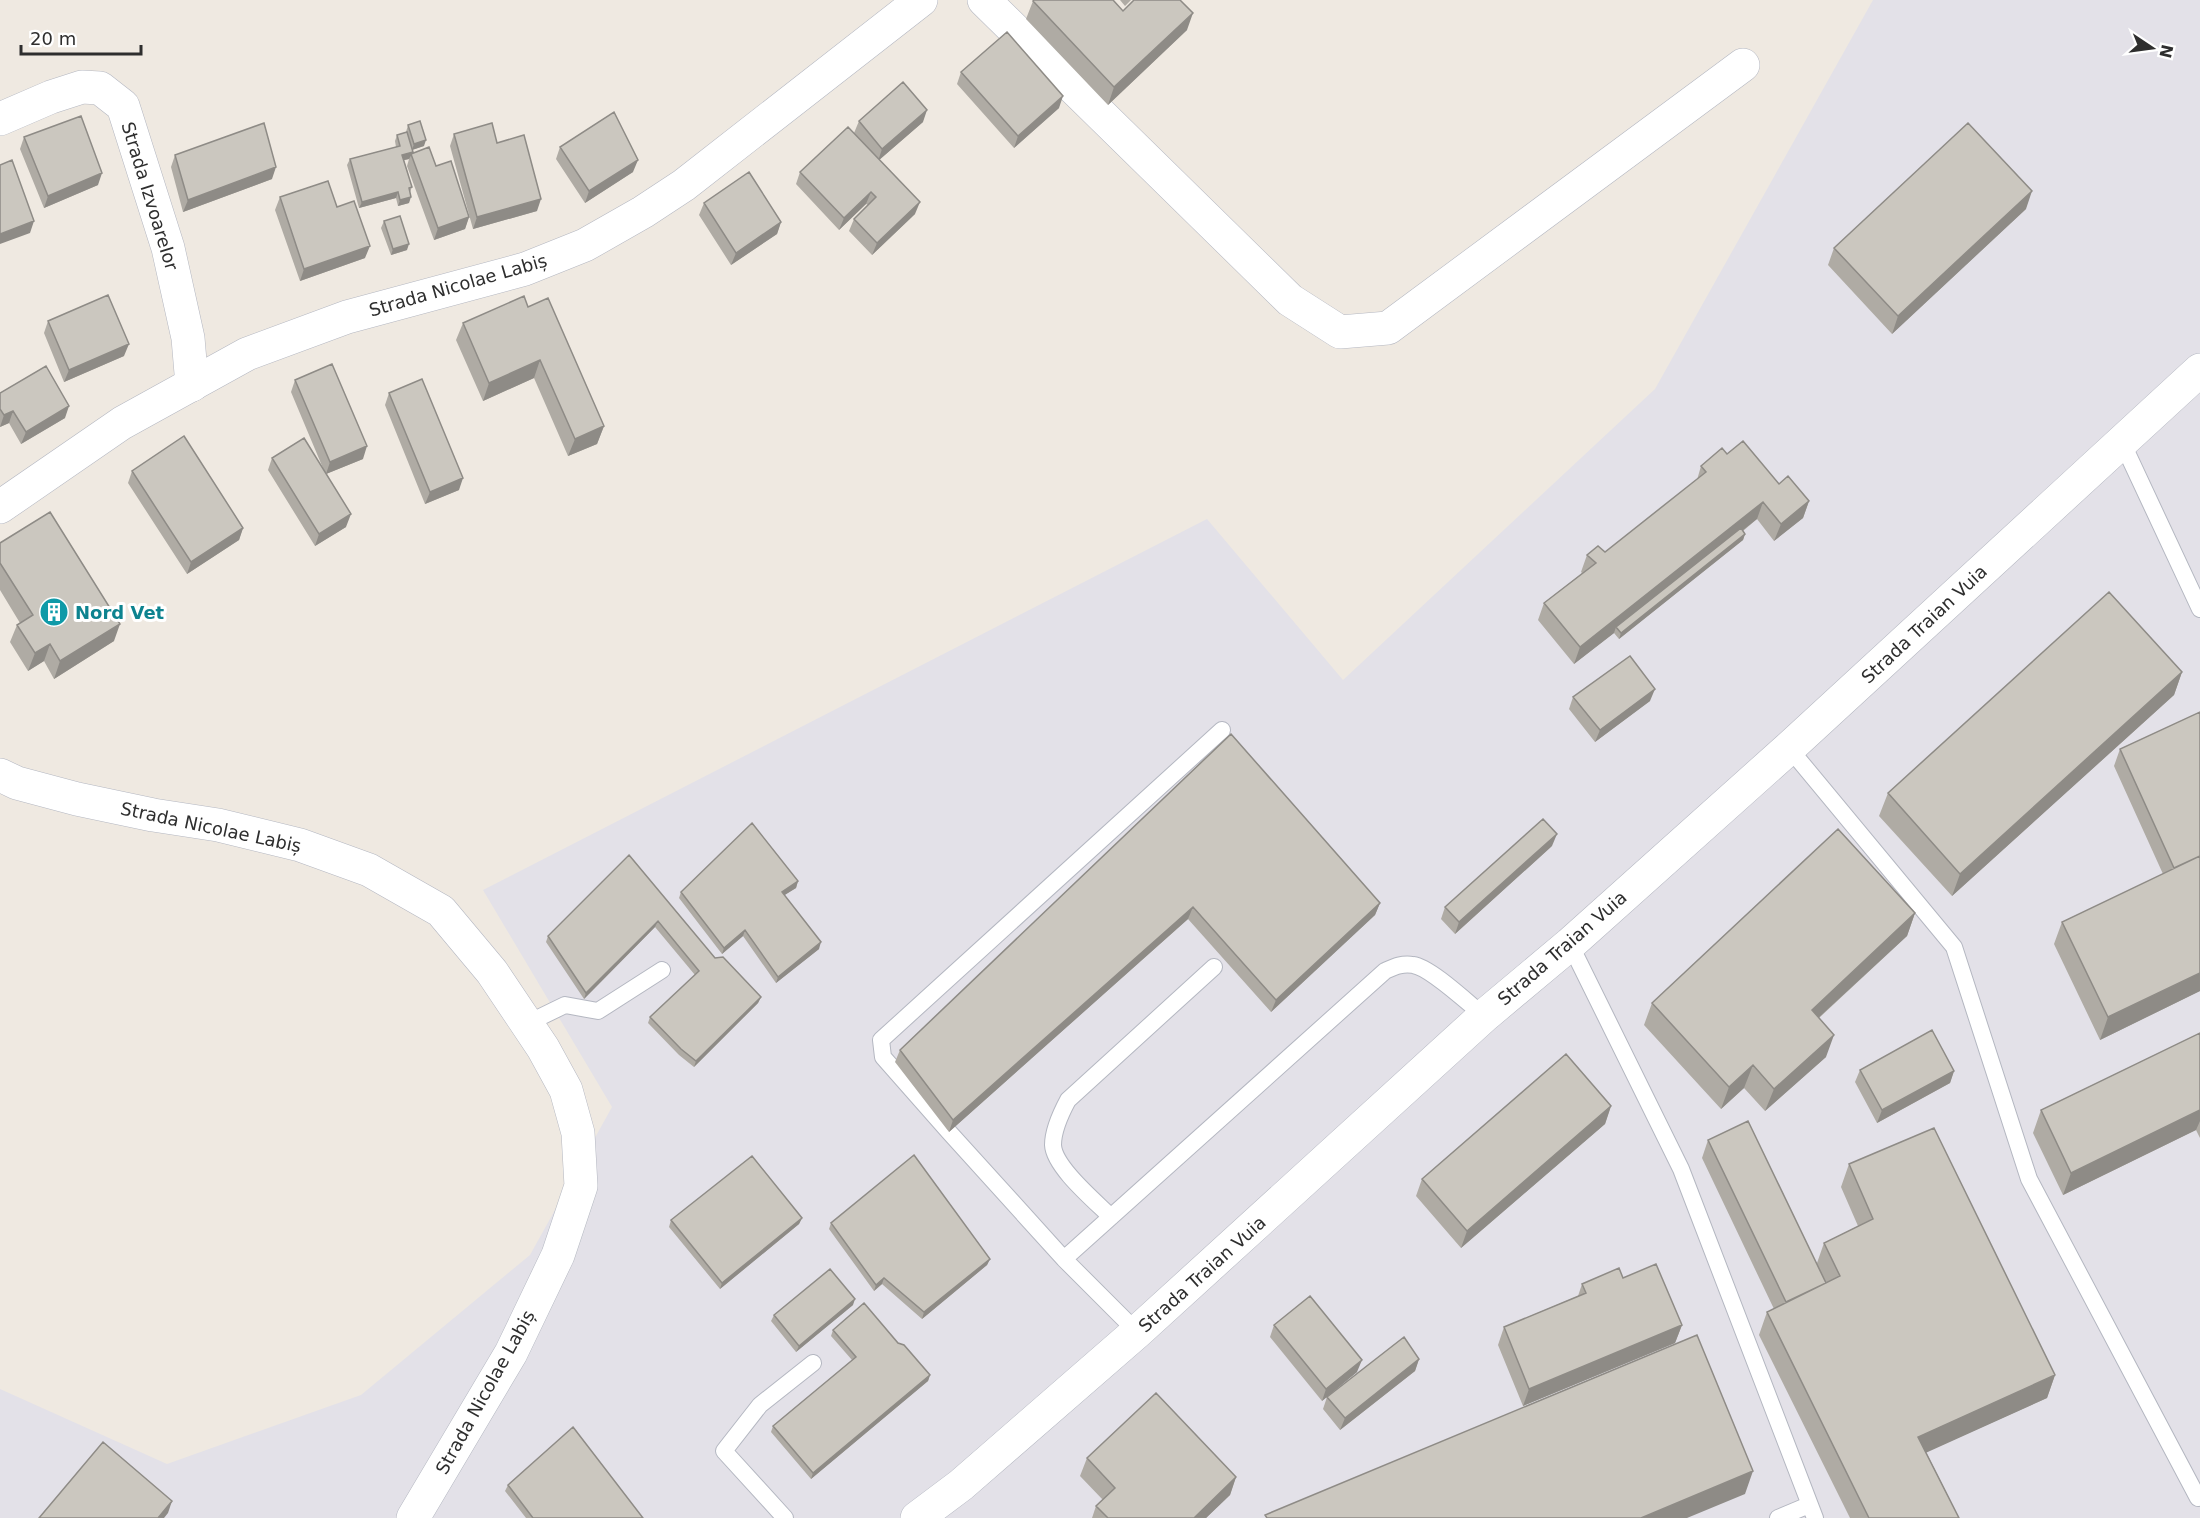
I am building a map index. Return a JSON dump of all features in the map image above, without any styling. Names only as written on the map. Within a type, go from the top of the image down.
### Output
[{"type":"street","name":"Strada Nicolae Labiș","points":[[0,507],[122,423],[247,354],[347,317],[525,270],[585,245],[643,212],[684,184],[921,0]]},
{"type":"street","points":[[984,0],[1290,300],[1340,332],[1388,328],[1743,65]]},
{"type":"street","name":"Strada Izvoarelor","points":[[0,119],[51,97],[82,87],[100,88],[123,106],[168,248],[188,338],[192,384]]},
{"type":"street","name":"Strada Traian Vuia","points":[[917,1518],[961,1485],[1137,1332],[1484,1016],[1570,944],[1789,748],[2200,370]]},
{"type":"street","name":"Strada Nicolae Labiș","points":[[0,776],[17,783],[77,799],[218,825],[300,844],[369,870],[441,912],[492,972],[528,1023],[566,1089],[578,1133],[581,1186],[558,1255],[511,1353],[413,1518]]},
{"type":"lane","points":[[2122,442],[2200,609]]},
{"type":"lane","points":[[1137,1332],[1064,1259],[883,1057],[880,1040],[1222,730]]},
{"type":"lane","points":[[1789,748],[1954,947],[2029,1179],[2198,1498]]},
{"type":"lane","points":[[1570,944],[1681,1169],[1812,1512],[1778,1518]]},
{"type":"lane","points":[[1064,1259],[1385,971],[1399,965],[1414,965],[1426,969],[1484,1016]]},
{"type":"lane","points":[[1111,1217],[1058,1162],[1053,1145],[1059,1118],[1068,1100],[1214,967]]},
{"type":"lane","points":[[528,1023],[565,1005],[598,1011],[662,970]]},
{"type":"lane","points":[[784,1518],[724,1451],[760,1405],[813,1363]]},
{"type":"shaded area","points":[[1873,0],[2200,0],[2200,1518],[0,1518],[0,1389],[167,1464],[361,1395],[530,1255],[612,1107],[483,890],[1207,519],[1343,680],[1655,389]]},
{"type":"building","points":[[1034,0],[1113,0],[1123,11],[1134,0],[1180,0],[1193,13],[1114,87]]},
{"type":"building","points":[[1007,32],[1063,96],[1018,136],[961,72]]},
{"type":"building","points":[[903,82],[927,110],[882,149],[859,121]]},
{"type":"building","points":[[614,112],[638,160],[589,191],[560,147]]},
{"type":"building","points":[[81,116],[102,173],[48,196],[24,137]]},
{"type":"building","points":[[420,121],[426,140],[414,144],[408,125]]},
{"type":"building","points":[[264,123],[276,167],[188,200],[175,155]]},
{"type":"building","points":[[492,123],[497,143],[524,135],[541,199],[477,217],[454,134]]},
{"type":"building","points":[[1968,123],[2032,191],[1898,316],[1834,248]]},
{"type":"building","points":[[848,127],[920,202],[877,243],[854,219],[876,197],[871,192],[844,218],[800,172]]},
{"type":"building","points":[[407,132],[413,152],[402,155],[412,187],[409,188],[411,197],[400,200],[398,192],[362,202],[350,159],[400,146],[397,135]]},
{"type":"building","points":[[429,147],[436,166],[451,161],[469,217],[438,228],[411,154]]},
{"type":"building","points":[[12,160],[34,221],[0,234],[0,165]]},
{"type":"building","points":[[749,172],[781,222],[736,253],[704,203]]},
{"type":"building","points":[[328,181],[337,207],[354,201],[370,246],[304,269],[280,197]]},
{"type":"building","points":[[400,216],[409,244],[393,249],[384,221]]},
{"type":"building","points":[[108,295],[129,344],[69,370],[48,321]]},
{"type":"building","points":[[524,296],[528,307],[548,298],[604,426],[575,439],[540,360],[489,383],[463,323]]},
{"type":"building","points":[[332,364],[367,446],[330,462],[295,380]]},
{"type":"building","points":[[46,366],[69,406],[26,432],[13,411],[4,415],[0,409],[0,393]]},
{"type":"building","points":[[422,379],[463,478],[430,492],[389,393]]},
{"type":"building","points":[[184,436],[243,528],[191,562],[132,471]]},
{"type":"building","points":[[304,438],[351,514],[319,534],[272,458]]},
{"type":"building","points":[[1743,441],[1779,484],[1788,476],[1809,501],[1781,524],[1763,502],[1580,647],[1544,603],[1596,563],[1587,555],[1598,546],[1605,552],[1706,472],[1701,466],[1722,448],[1727,454]]},
{"type":"building","name":"Nord Vet","points":[[50,512],[120,624],[60,661],[50,644],[35,653],[17,625],[33,615],[0,563],[0,543]]},
{"type":"building","points":[[1741,528],[1745,534],[1621,633],[1616,627]]},
{"type":"building","points":[[2109,592],[2182,672],[1960,874],[1888,793]]},
{"type":"building","points":[[1630,656],[1655,689],[1600,730],[1573,697]]},
{"type":"building","points":[[2200,712],[2200,856],[2174,868],[2120,749]]},
{"type":"building","points":[[1231,734],[1380,903],[1276,1000],[1193,907],[953,1120],[900,1050]]},
{"type":"building","points":[[1543,819],[1557,834],[1459,922],[1445,907]]},
{"type":"building","points":[[752,823],[798,881],[782,892],[821,942],[778,977],[745,930],[724,948],[681,892]]},
{"type":"building","points":[[1838,829],[1915,913],[1812,1010],[1834,1035],[1774,1089],[1753,1065],[1729,1087],[1652,1003]]},
{"type":"building","points":[[629,855],[715,958],[723,957],[761,997],[696,1061],[650,1017],[699,971],[658,921],[586,993],[548,936]]},
{"type":"building","points":[[2200,856],[2200,973],[2108,1017],[2062,922]]},
{"type":"building","points":[[1932,1030],[1954,1071],[1882,1110],[1860,1070]]},
{"type":"building","points":[[2200,1033],[2200,1110],[2071,1173],[2041,1110]]},
{"type":"building","points":[[1566,1054],[1611,1106],[1467,1231],[1422,1179]]},
{"type":"building","points":[[1748,1121],[1826,1283],[1786,1302],[1708,1140]]},
{"type":"building","points":[[1934,1128],[2055,1375],[1918,1437],[1959,1518],[1869,1518],[1767,1312],[1840,1276],[1824,1243],[1873,1219],[1849,1164]]},
{"type":"building","points":[[914,1155],[990,1259],[924,1312],[884,1278],[876,1285],[831,1223]]},
{"type":"building","points":[[752,1156],[802,1218],[722,1283],[671,1220]]},
{"type":"building","points":[[1656,1264],[1682,1325],[1529,1389],[1504,1327],[1586,1293],[1582,1284],[1619,1268],[1623,1278]]},
{"type":"building","points":[[830,1269],[855,1299],[799,1346],[774,1315]]},
{"type":"building","points":[[1310,1296],[1362,1360],[1326,1389],[1274,1325]]},
{"type":"building","points":[[864,1303],[898,1343],[904,1345],[930,1375],[813,1473],[773,1426],[856,1357],[833,1330]]},
{"type":"building","points":[[1697,1335],[1753,1471],[1641,1518],[1267,1518],[1265,1515]]},
{"type":"building","points":[[1404,1337],[1419,1359],[1345,1418],[1327,1397]]},
{"type":"building","points":[[1156,1393],[1236,1477],[1194,1518],[1108,1518],[1096,1506],[1115,1488],[1087,1458]]},
{"type":"building","points":[[573,1427],[643,1518],[533,1518],[508,1485]]},
{"type":"building","points":[[103,1442],[172,1501],[158,1518],[39,1518]]},
{"type":"place","name":"Nord Vet","points":[[54,612]]}]
